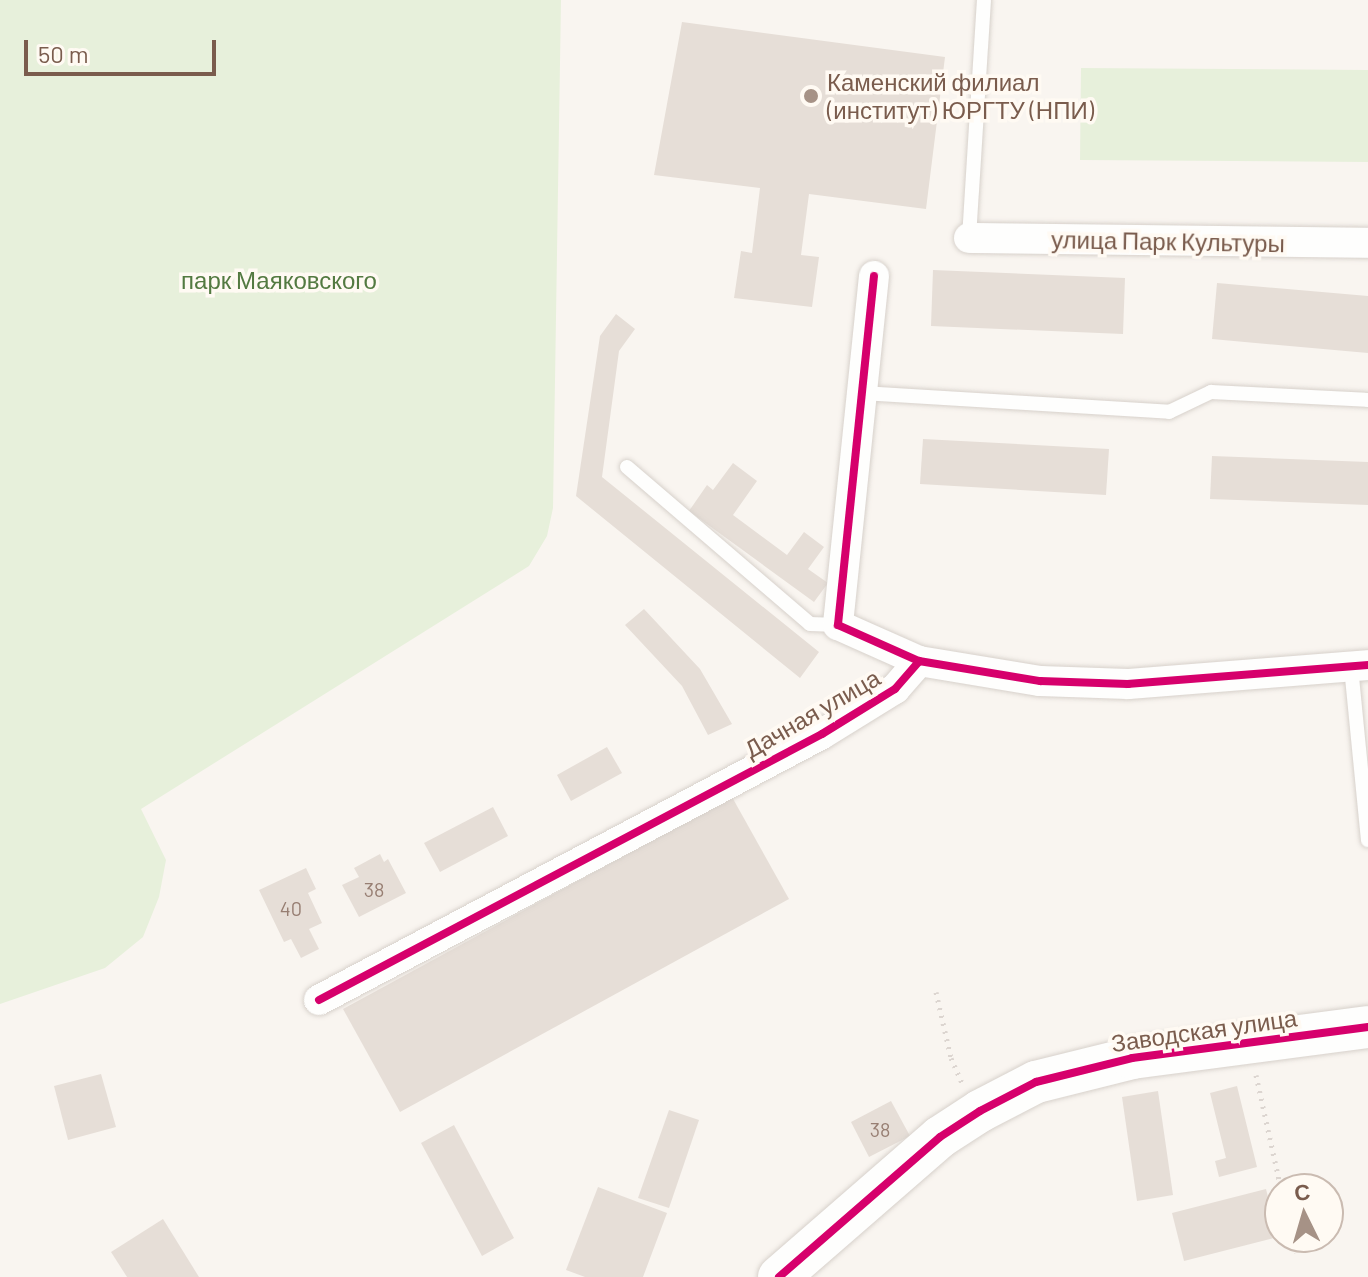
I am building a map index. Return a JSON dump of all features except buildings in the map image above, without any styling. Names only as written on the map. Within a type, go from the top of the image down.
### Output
[{"type":"street","name":"улица Парк Культуры","points":[[969,238],[1368,243]]},
{"type":"street","points":[[874,276],[838,625],[919,661],[1040,681],[1128,684],[1360,666]]},
{"type":"street","name":"Дачная улица","points":[[319,1000],[822,734],[895,689],[919,661]]},
{"type":"street","name":"Заводская улица","points":[[779,1277],[929,1146],[980,1111],[1036,1082],[1132,1058],[1368,1027]]},
{"type":"lane","points":[[969,238],[984,0]]},
{"type":"lane","points":[[862,393],[1169,412],[1211,392],[1368,400]]},
{"type":"lane","points":[[627,467],[810,624],[838,625]]},
{"type":"lane","points":[[1360,666],[1368,840]]},
{"type":"path","points":[[936,992],[951,1058],[980,1111]]},
{"type":"path","points":[[1248,1043],[1277,1173]]},
{"type":"green space","name":"парк Маяковского","points":[[0,0],[561,0],[553,508],[547,536],[529,566],[141,809],[166,860],[159,897],[143,937],[105,968],[0,1004]]},
{"type":"green space","points":[[1081,68],[1368,70],[1368,162],[1080,160]]},
{"type":"cycle path","points":[[874,276],[838,625],[919,661]]},
{"type":"cycle path","points":[[319,1000],[822,734],[895,689],[919,661],[1040,681],[1128,684],[1368,665]]},
{"type":"cycle path","points":[[779,1277],[940,1137],[980,1111],[1036,1082],[1132,1058],[1368,1027]]},
{"type":"place","name":"Каменский филиал (институт) ЮРГТУ (НПИ)","points":[[811,96]]}]
